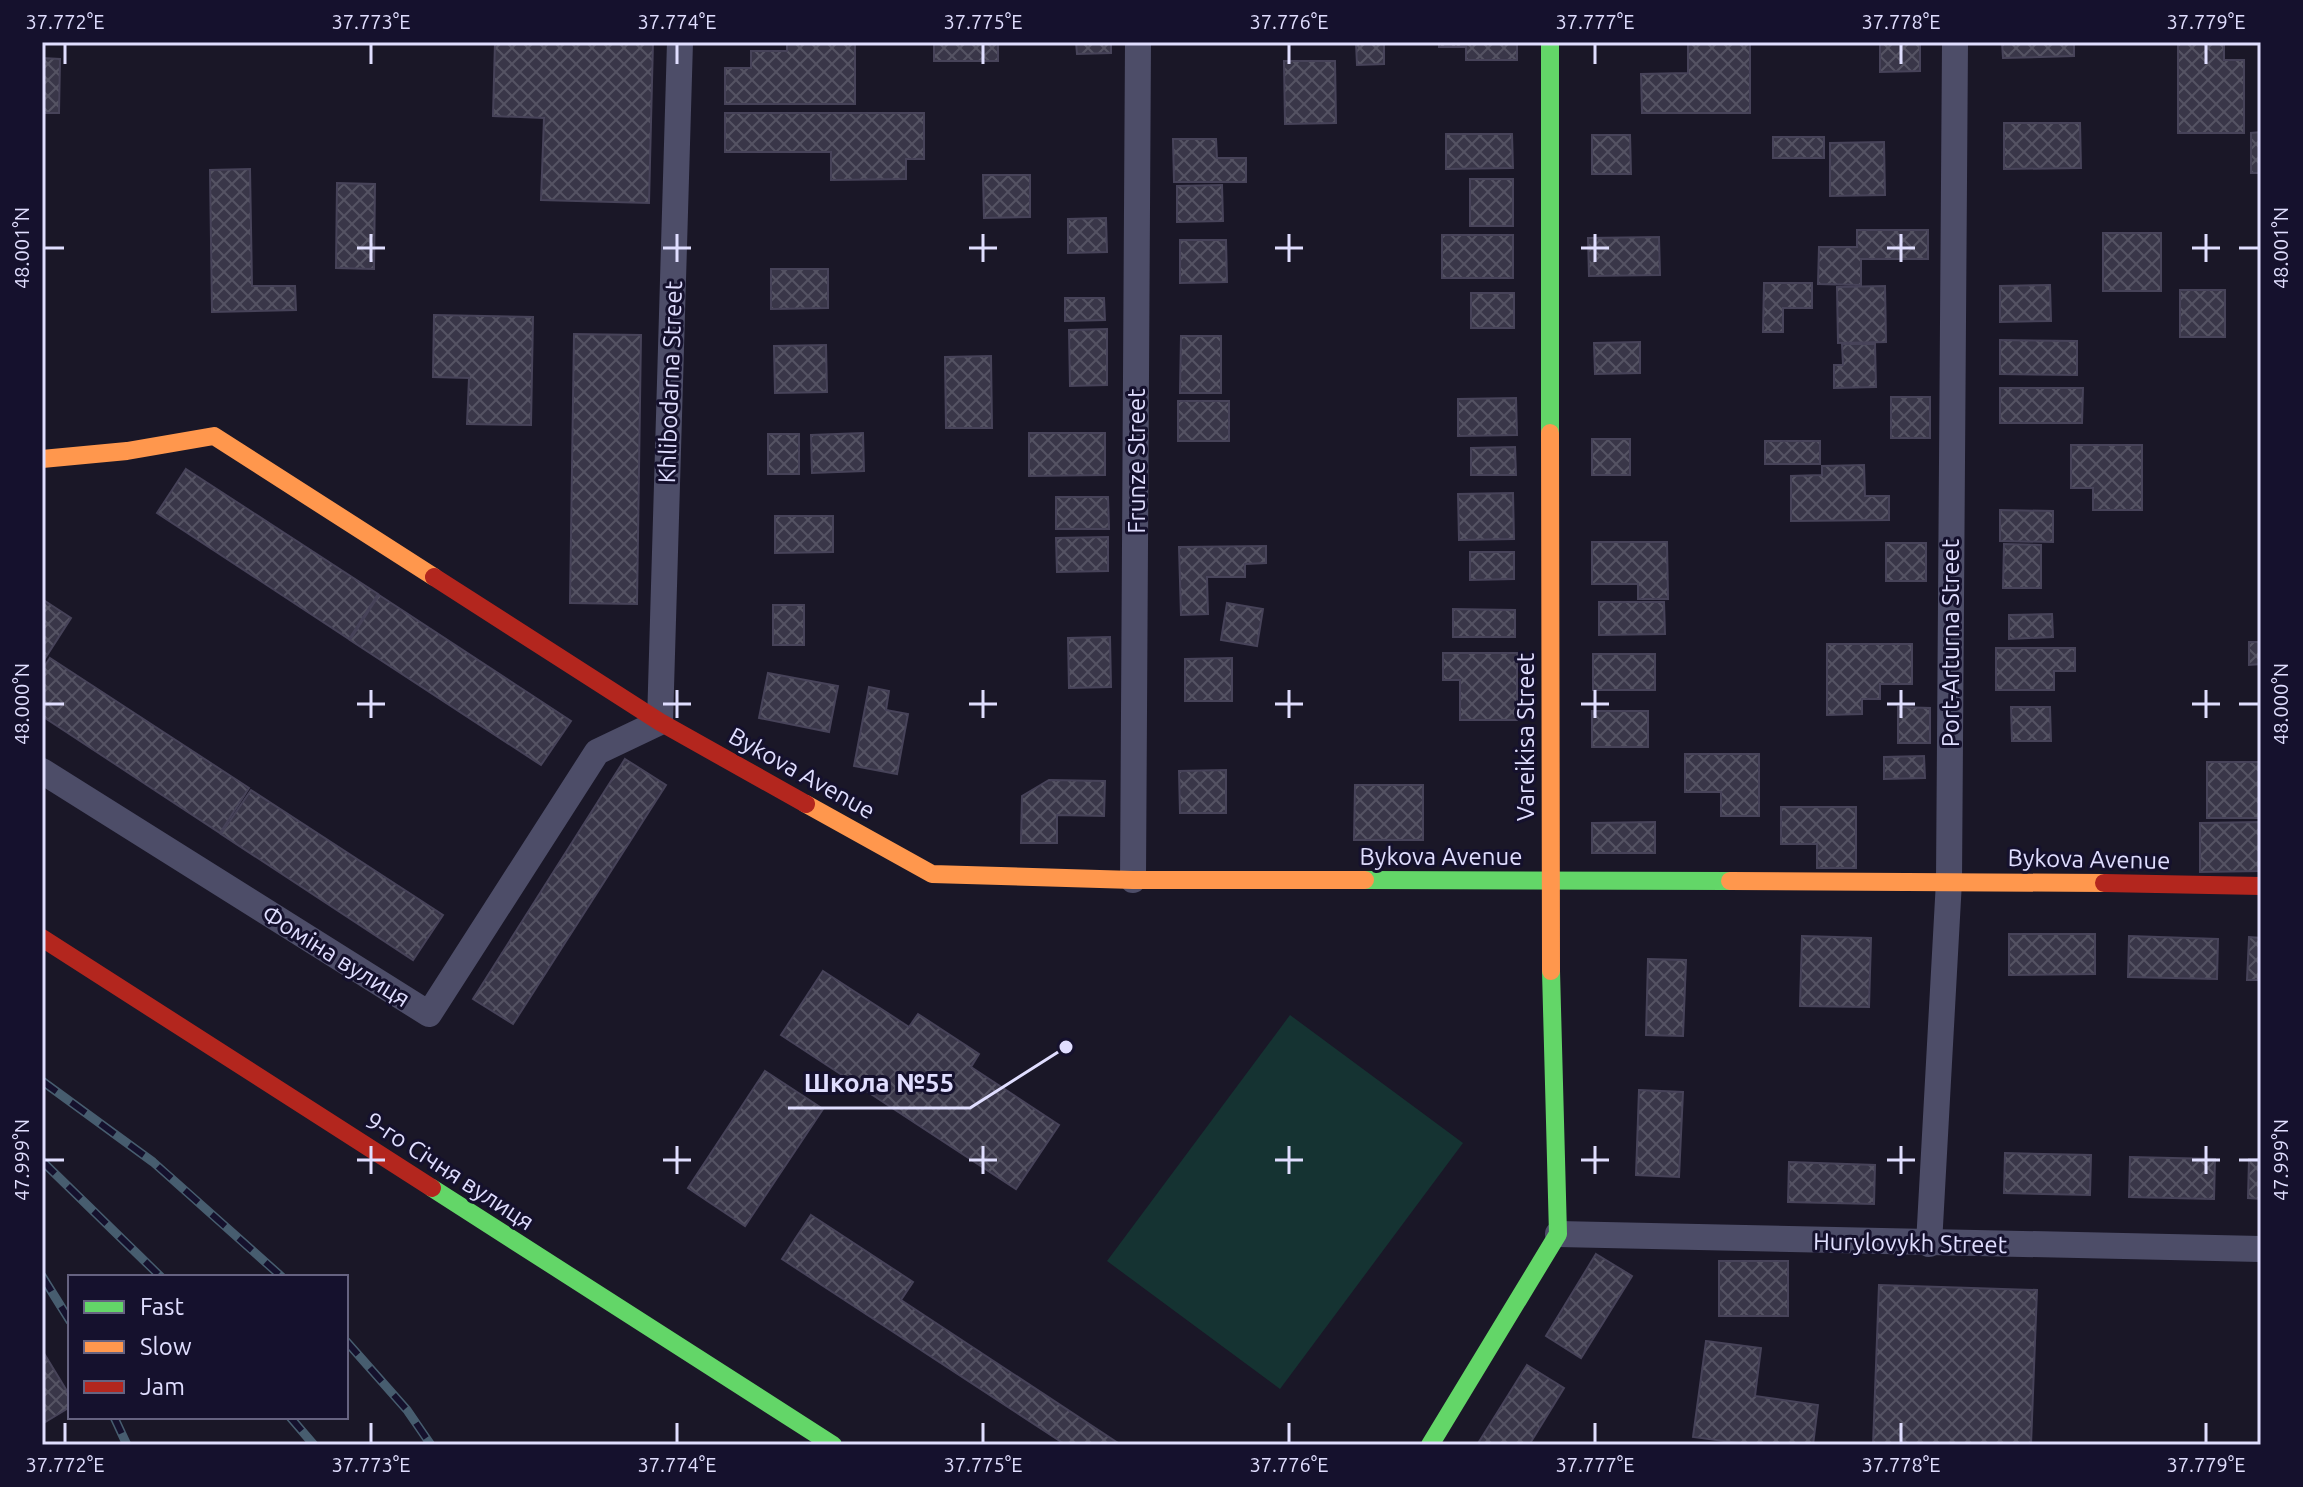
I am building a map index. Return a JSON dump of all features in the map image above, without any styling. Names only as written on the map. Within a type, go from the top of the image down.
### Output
[{"type":"street","name":"Khlibodarna Street","points":[[660,722],[680,42]]},
{"type":"street","name":"Frunze Street","points":[[1133,880],[1138,42]]},
{"type":"street","name":"Vareikisa Street","points":[[1550,42],[1549,880],[1558,1234]]},
{"type":"street","name":"Port-Arturna Street","points":[[1929,1244],[1949,881],[1955,42]]},
{"type":"street","name":"Bykova Avenue","points":[[42,459],[127,451],[214,436],[660,722],[932,874],[1133,880],[1949,881],[2261,886]]},
{"type":"street","name":"Фоміна вулиця","points":[[42,771],[429,1014],[597,752],[660,722]]},
{"type":"street","name":"9-го Січня вулиця","points":[[42,938],[833,1445]]},
{"type":"street","name":"Hurylovykh Street","points":[[1558,1234],[2261,1249]]},
{"type":"street","points":[[1430,1445],[1558,1234]]},
{"type":"green space","points":[[1290,1015],[1463,1143],[1280,1389],[1107,1261]]},
{"type":"building","points":[[495,42],[653,42],[649,203],[541,200],[544,118],[493,116]]},
{"type":"building","points":[[787,42],[855,42],[855,104],[725,104],[725,68],[751,68],[751,51],[787,51]]},
{"type":"building","points":[[934,42],[998,42],[998,61],[934,61]]},
{"type":"building","points":[[1076,42],[1111,42],[1111,53],[1077,54]]},
{"type":"building","points":[[1356,42],[1384,42],[1384,64],[1357,65]]},
{"type":"building","points":[[1439,42],[1517,42],[1517,60],[1466,60],[1466,47],[1439,47]]},
{"type":"building","points":[[1688,42],[1750,42],[1750,113],[1642,113],[1641,74],[1688,73]]},
{"type":"building","points":[[1880,42],[1920,42],[1920,71],[1880,72]]},
{"type":"building","points":[[2002,42],[2074,42],[2074,56],[2003,58]]},
{"type":"building","points":[[2178,42],[2224,42],[2224,60],[2244,60],[2244,133],[2178,133]]},
{"type":"building","points":[[42,58],[60,59],[59,113],[42,113]]},
{"type":"building","points":[[1284,61],[1335,61],[1336,123],[1285,124]]},
{"type":"building","points":[[725,113],[924,113],[924,159],[906,159],[906,179],[831,180],[831,152],[725,152]]},
{"type":"building","points":[[2004,123],[2080,123],[2081,168],[2004,169]]},
{"type":"building","points":[[2261,132],[2261,173],[2251,173],[2251,133]]},
{"type":"building","points":[[1446,134],[1512,134],[1513,168],[1446,169]]},
{"type":"building","points":[[1592,135],[1630,135],[1631,174],[1592,174]]},
{"type":"building","points":[[1773,137],[1824,137],[1824,158],[1773,158]]},
{"type":"building","points":[[1173,139],[1216,139],[1217,158],[1246,158],[1246,182],[1174,182]]},
{"type":"building","points":[[1884,142],[1885,195],[1830,196],[1830,143]]},
{"type":"building","points":[[250,169],[252,286],[295,286],[296,310],[212,312],[210,170]]},
{"type":"building","points":[[983,175],[1030,175],[1030,217],[984,218]]},
{"type":"building","points":[[1470,179],[1513,179],[1513,226],[1470,226]]},
{"type":"building","points":[[337,183],[375,184],[374,269],[336,268]]},
{"type":"building","points":[[1222,185],[1223,221],[1177,222],[1177,186]]},
{"type":"building","points":[[44,217],[44,272],[42,272]]},
{"type":"building","points":[[1106,218],[1107,252],[1068,253],[1068,219]]},
{"type":"building","points":[[1857,230],[1928,230],[1928,259],[1861,259],[1861,285],[1818,284],[1819,247],[1857,247]]},
{"type":"building","points":[[2103,233],[2161,233],[2161,291],[2103,291]]},
{"type":"building","points":[[1442,235],[1513,235],[1513,278],[1442,278]]},
{"type":"building","points":[[1659,237],[1660,275],[1589,276],[1588,238]]},
{"type":"building","points":[[1180,240],[1226,240],[1227,282],[1180,283]]},
{"type":"building","points":[[771,269],[828,269],[828,308],[771,309]]},
{"type":"building","points":[[1764,283],[1812,283],[1812,308],[1783,308],[1783,332],[1763,332]]},
{"type":"building","points":[[2050,285],[2051,321],[2000,322],[2000,286]]},
{"type":"building","points":[[1885,286],[1886,342],[1838,343],[1837,287]]},
{"type":"building","points":[[2180,290],[2225,290],[2225,337],[2180,337]]},
{"type":"building","points":[[1471,293],[1514,293],[1514,328],[1471,328]]},
{"type":"building","points":[[1065,298],[1104,298],[1105,320],[1065,321]]},
{"type":"building","points":[[434,315],[533,317],[531,425],[467,424],[469,378],[433,377]]},
{"type":"building","points":[[1107,329],[1107,385],[1070,386],[1069,330]]},
{"type":"building","points":[[574,334],[641,335],[637,604],[570,603]]},
{"type":"building","points":[[1181,336],[1221,336],[1221,393],[1180,393]]},
{"type":"building","points":[[2000,340],[2077,341],[2077,375],[2000,374]]},
{"type":"building","points":[[1640,342],[1640,373],[1595,374],[1594,343]]},
{"type":"building","points":[[1842,344],[1875,344],[1876,387],[1834,388],[1834,365],[1843,365]]},
{"type":"building","points":[[826,345],[827,392],[775,393],[774,346]]},
{"type":"building","points":[[991,356],[992,428],[946,428],[945,357]]},
{"type":"building","points":[[2000,388],[2083,388],[2082,423],[2000,423]]},
{"type":"building","points":[[1891,397],[1930,397],[1930,438],[1891,438]]},
{"type":"building","points":[[1516,398],[1517,435],[1458,436],[1458,399]]},
{"type":"building","points":[[1178,401],[1229,401],[1229,441],[1178,441]]},
{"type":"building","points":[[863,433],[864,471],[812,473],[811,435]]},
{"type":"building","points":[[1029,433],[1105,433],[1105,475],[1029,476]]},
{"type":"building","points":[[768,434],[799,434],[799,474],[768,474]]},
{"type":"building","points":[[1592,439],[1630,439],[1630,475],[1592,475]]},
{"type":"building","points":[[1765,441],[1820,441],[1820,464],[1765,464]]},
{"type":"building","points":[[2071,445],[2142,445],[2142,510],[2093,510],[2093,488],[2071,488]]},
{"type":"building","points":[[1515,447],[1516,475],[1471,475],[1471,448]]},
{"type":"building","points":[[1864,465],[1865,496],[1889,496],[1889,520],[1791,521],[1791,476],[1822,475],[1822,466]]},
{"type":"building","points":[[186,469],[378,594],[349,639],[157,513]]},
{"type":"building","points":[[1513,493],[1514,539],[1459,540],[1458,494]]},
{"type":"building","points":[[1056,497],[1108,497],[1109,529],[1056,529]]},
{"type":"building","points":[[2000,510],[2053,511],[2053,542],[2000,541]]},
{"type":"building","points":[[775,516],[833,516],[833,552],[775,553]]},
{"type":"building","points":[[1108,537],[1108,571],[1057,572],[1056,538]]},
{"type":"building","points":[[1592,542],[1667,542],[1668,599],[1638,599],[1638,584],[1592,584]]},
{"type":"building","points":[[1886,543],[1926,543],[1926,581],[1886,581]]},
{"type":"building","points":[[2004,544],[2041,545],[2041,588],[2003,588]]},
{"type":"building","points":[[1266,546],[1266,563],[1245,564],[1245,577],[1207,577],[1208,614],[1181,615],[1179,547]]},
{"type":"building","points":[[1470,552],[1514,552],[1514,579],[1470,580]]},
{"type":"building","points":[[379,595],[571,721],[541,765],[350,640]]},
{"type":"building","points":[[42,599],[71,618],[42,663]]},
{"type":"building","points":[[1599,602],[1664,602],[1665,634],[1599,635]]},
{"type":"building","points":[[1227,603],[1263,609],[1257,646],[1221,640]]},
{"type":"building","points":[[773,605],[804,605],[804,645],[773,645]]},
{"type":"building","points":[[1453,609],[1515,610],[1515,637],[1453,637]]},
{"type":"building","points":[[2052,614],[2053,637],[2009,639],[2009,615]]},
{"type":"building","points":[[1110,637],[1111,687],[1069,688],[1068,638]]},
{"type":"building","points":[[2249,642],[2261,642],[2261,664],[2249,665]]},
{"type":"building","points":[[1827,644],[1912,644],[1912,684],[1880,684],[1880,699],[1862,699],[1862,714],[1827,715]]},
{"type":"building","points":[[1996,648],[2075,648],[2075,671],[2054,671],[2054,690],[1996,690]]},
{"type":"building","points":[[1443,653],[1517,653],[1517,720],[1460,720],[1460,680],[1443,680]]},
{"type":"building","points":[[1593,654],[1655,654],[1655,690],[1593,690]]},
{"type":"building","points":[[50,658],[249,788],[220,833],[42,716],[42,670]]},
{"type":"building","points":[[1232,658],[1232,701],[1185,701],[1185,659]]},
{"type":"building","points":[[768,673],[838,686],[829,732],[759,718]]},
{"type":"building","points":[[869,687],[889,691],[886,710],[908,714],[897,774],[854,766]]},
{"type":"building","points":[[1898,707],[1930,708],[1930,743],[1898,743]]},
{"type":"building","points":[[2011,707],[2050,707],[2051,741],[2012,741]]},
{"type":"building","points":[[1592,711],[1648,711],[1648,747],[1592,747]]},
{"type":"building","points":[[1685,754],[1759,754],[1759,816],[1721,816],[1721,792],[1685,792]]},
{"type":"building","points":[[1924,756],[1925,778],[1884,779],[1884,757]]},
{"type":"building","points":[[625,759],[666,785],[513,1024],[473,999]]},
{"type":"building","points":[[2207,762],[2261,762],[2261,818],[2207,818]]},
{"type":"building","points":[[1226,770],[1226,813],[1180,813],[1179,771]]},
{"type":"building","points":[[1049,780],[1105,781],[1104,816],[1057,815],[1057,843],[1021,843],[1022,796]]},
{"type":"building","points":[[1355,785],[1423,785],[1423,840],[1354,840]]},
{"type":"building","points":[[251,790],[443,915],[413,960],[221,834]]},
{"type":"building","points":[[1781,807],[1856,807],[1856,868],[1817,868],[1817,844],[1781,844]]},
{"type":"building","points":[[1655,822],[1655,853],[1592,853],[1592,823]]},
{"type":"building","points":[[2261,822],[2261,871],[2200,872],[2200,823]]},
{"type":"building","points":[[2009,934],[2095,934],[2095,974],[2009,975]]},
{"type":"building","points":[[1802,936],[1871,938],[1869,1007],[1800,1006]]},
{"type":"building","points":[[2129,936],[2218,939],[2217,979],[2128,977]]},
{"type":"building","points":[[2249,937],[2261,938],[2261,980],[2247,980]]},
{"type":"building","points":[[1648,959],[1686,960],[1683,1036],[1646,1035]]},
{"type":"building","points":[[823,971],[909,1027],[918,1014],[979,1054],[971,1067],[1059,1125],[1016,1189],[781,1035]]},
{"type":"building","points":[[765,1071],[823,1109],[745,1226],[688,1188]]},
{"type":"building","points":[[1639,1090],[1683,1092],[1679,1177],[1636,1175]]},
{"type":"building","points":[[2005,1153],[2091,1155],[2090,1195],[2004,1193]]},
{"type":"building","points":[[2130,1157],[2215,1159],[2214,1199],[2129,1197]]},
{"type":"building","points":[[2249,1159],[2261,1159],[2261,1199],[2248,1198]]},
{"type":"building","points":[[1789,1162],[1875,1165],[1874,1204],[1788,1202]]},
{"type":"building","points":[[811,1215],[913,1282],[901,1300],[1121,1445],[1066,1445],[782,1259]]},
{"type":"building","points":[[1596,1254],[1632,1276],[1581,1358],[1546,1336]]},
{"type":"building","points":[[1719,1261],[1788,1261],[1788,1316],[1719,1316]]},
{"type":"building","points":[[1879,1285],[2037,1290],[2031,1445],[1873,1445]]},
{"type":"building","points":[[1706,1341],[1761,1348],[1755,1396],[1818,1405],[1813,1445],[1754,1445],[1693,1437]]},
{"type":"building","points":[[42,1350],[68,1393],[68,1408],[42,1424]]},
{"type":"building","points":[[1527,1365],[1564,1388],[1529,1445],[1477,1445]]},
{"type":"railway","points":[[42,1081],[153,1162],[280,1275]]},
{"type":"railway","points":[[42,1161],[159,1275]]},
{"type":"railway","points":[[42,1276],[68,1318]]},
{"type":"railway","points":[[348,1343],[407,1410],[431,1445]]},
{"type":"railway","points":[[115,1419],[127,1445]]},
{"type":"railway","points":[[292,1419],[314,1445]]},
{"type":"traffic: fast","points":[[1550,42],[1550,433]]},
{"type":"traffic: fast","points":[[1365,880],[1730,881]]},
{"type":"traffic: fast","points":[[1430,1445],[1558,1234],[1551,971]]},
{"type":"traffic: fast","points":[[432,1188],[833,1445]]},
{"type":"traffic: slow","points":[[1550,433],[1551,971]]},
{"type":"traffic: slow","points":[[42,459],[127,451],[214,436],[434,577]]},
{"type":"traffic: slow","points":[[806,804],[932,874],[1133,880],[1365,880]]},
{"type":"traffic: slow","points":[[1730,881],[2104,883]]},
{"type":"traffic: jam","points":[[434,577],[660,722],[806,804]]},
{"type":"traffic: jam","points":[[2104,883],[2261,886]]},
{"type":"traffic: jam","points":[[42,938],[432,1188]]},
{"type":"place","name":"Школа №55","points":[[1066,1047]]}]
